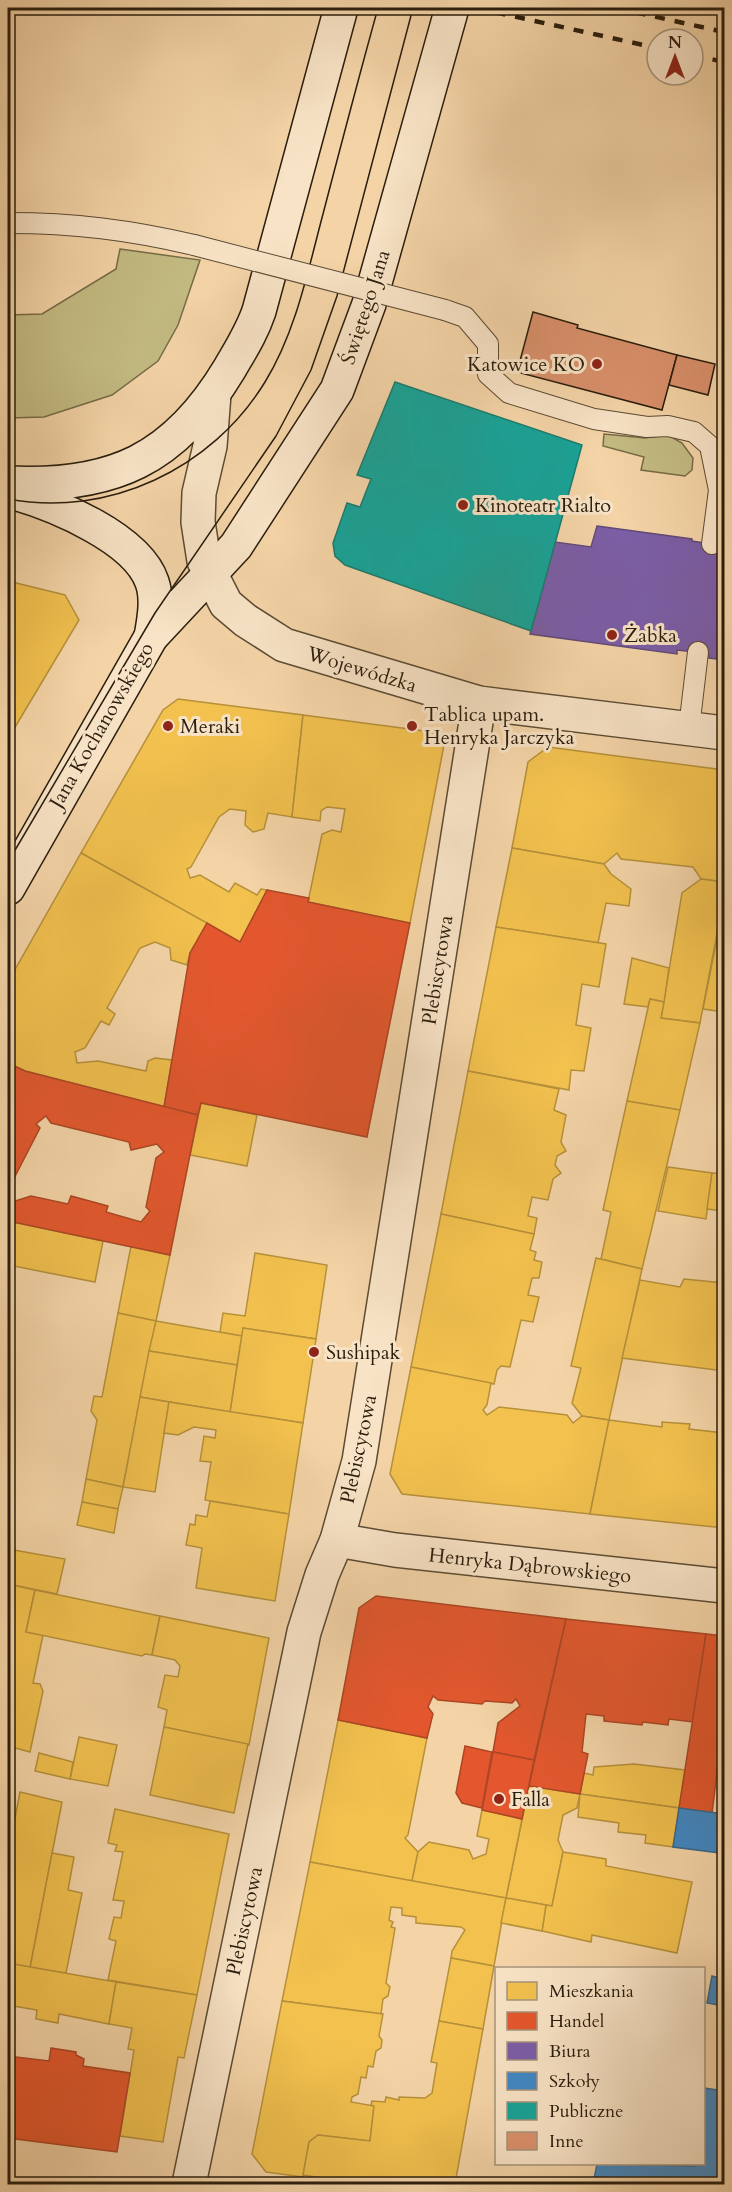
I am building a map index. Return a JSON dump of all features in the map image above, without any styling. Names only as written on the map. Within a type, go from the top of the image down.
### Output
[{"type":"street","points":[[8,483],[50,485],[98,477],[132,466],[172,440],[207,406],[253,329],[265,296],[341,8]]},
{"type":"street","name":"Świętego Jana","points":[[210,574],[236,546],[337,390],[369,304],[452,8]]},
{"type":"street","name":"Wojewódzka","points":[[214,394],[210,446],[199,493],[198,522],[204,561],[210,574],[226,604],[245,620],[284,645],[479,704],[724,732]]},
{"type":"street","points":[[8,491],[51,503],[124,545],[138,560],[152,582],[155,613],[152,637]]},
{"type":"street","name":"Jana Kochanowskiego","points":[[8,888],[152,637],[210,574]]},
{"type":"street","name":"Plebiscytowa","points":[[189,2184],[304,1632],[322,1575],[337,1540],[359,1461],[479,704]]},
{"type":"street","name":"Henryka Dąbrowskiego","points":[[337,1540],[395,1550],[724,1586]]},
{"type":"lane","points":[[8,223],[54,223],[132,230],[445,309],[465,317],[488,344],[488,374],[508,393],[594,419],[647,427],[668,426],[694,432],[710,446],[718,490],[712,544]]},
{"type":"lane","points":[[689,728],[698,652]]},
{"type":"shaded area","points":[[120,249],[200,260],[178,325],[158,361],[112,395],[44,417],[8,418],[8,315],[42,314],[116,269]]},
{"type":"shaded area","points":[[604,434],[645,438],[668,435],[682,443],[693,458],[692,470],[685,476],[641,470],[644,457],[603,446]]},
{"type":"building: Mieszkania","points":[[8,581],[65,595],[79,620],[8,739]]},
{"type":"building: Mieszkania","points":[[178,699],[303,715],[292,817],[268,813],[264,829],[253,832],[245,825],[246,811],[230,809],[219,817],[191,867],[187,869],[190,878],[200,875],[229,892],[235,883],[257,895],[261,889],[267,890],[240,942],[81,853],[163,710]]},
{"type":"building: Mieszkania","points":[[303,715],[432,732],[444,745],[410,923],[308,902],[322,834],[332,830],[341,832],[345,809],[327,807],[321,811],[320,821],[292,817]]},
{"type":"building: Mieszkania","points":[[548,747],[724,770],[724,882],[701,879],[693,867],[621,859],[617,853],[604,864],[512,848],[528,762]]},
{"type":"building: Mieszkania","points":[[512,848],[604,864],[611,874],[631,889],[629,906],[606,903],[598,943],[496,927]]},
{"type":"building: Mieszkania","points":[[81,853],[207,923],[190,953],[187,965],[171,960],[170,948],[155,942],[140,948],[107,1008],[115,1014],[109,1025],[101,1021],[85,1048],[75,1052],[77,1063],[98,1061],[146,1071],[148,1061],[155,1058],[172,1060],[164,1107],[25,1071],[8,1063],[8,982]]},
{"type":"building: Mieszkania","points":[[701,879],[724,882],[724,897],[700,1023],[661,1018],[682,893]]},
{"type":"building: Mieszkania","points":[[724,908],[724,1012],[703,1009]]},
{"type":"building: Mieszkania","points":[[496,927],[606,944],[599,987],[582,984],[576,1025],[591,1028],[584,1071],[571,1070],[569,1090],[468,1071]]},
{"type":"building: Mieszkania","points":[[632,958],[669,968],[664,1002],[650,999],[648,1007],[624,1004]]},
{"type":"building: Mieszkania","points":[[650,999],[664,1002],[661,1018],[700,1023],[680,1110],[627,1101]]},
{"type":"building: Mieszkania","points":[[468,1071],[559,1089],[554,1110],[566,1115],[561,1142],[566,1151],[557,1156],[555,1165],[561,1173],[553,1179],[548,1200],[532,1197],[528,1216],[537,1218],[534,1234],[441,1214]]},
{"type":"building: Mieszkania","points":[[627,1101],[680,1110],[642,1269],[601,1259],[611,1212],[603,1210]]},
{"type":"building: Mieszkania","points":[[201,1103],[257,1115],[247,1166],[190,1155]]},
{"type":"building: Mieszkania","points":[[668,1167],[712,1173],[706,1219],[658,1211]]},
{"type":"building: Mieszkania","points":[[712,1173],[724,1174],[724,1211],[707,1209]]},
{"type":"building: Mieszkania","points":[[441,1214],[534,1234],[530,1250],[536,1252],[534,1260],[542,1262],[539,1278],[532,1278],[528,1295],[539,1297],[533,1322],[521,1320],[510,1367],[501,1366],[497,1370],[494,1384],[411,1367]]},
{"type":"building: Mieszkania","points":[[8,1221],[103,1241],[95,1282],[8,1265]]},
{"type":"building: Mieszkania","points":[[131,1246],[170,1255],[156,1321],[118,1313]]},
{"type":"building: Mieszkania","points":[[255,1253],[327,1265],[316,1339],[243,1328],[242,1336],[220,1332],[223,1313],[245,1316]]},
{"type":"building: Mieszkania","points":[[596,1258],[642,1269],[609,1420],[582,1416],[572,1403],[581,1368],[571,1366]]},
{"type":"building: Mieszkania","points":[[684,1279],[724,1283],[724,1371],[622,1358],[640,1280],[680,1287]]},
{"type":"building: Mieszkania","points":[[118,1313],[156,1321],[123,1487],[86,1479],[97,1420],[91,1411],[94,1396],[102,1397]]},
{"type":"building: Mieszkania","points":[[156,1321],[242,1336],[237,1365],[149,1351]]},
{"type":"building: Mieszkania","points":[[243,1328],[316,1339],[303,1423],[230,1412]]},
{"type":"building: Mieszkania","points":[[149,1351],[237,1365],[230,1412],[140,1397]]},
{"type":"building: Mieszkania","points":[[411,1367],[491,1383],[487,1405],[483,1410],[487,1415],[499,1407],[567,1415],[573,1423],[582,1416],[609,1420],[590,1514],[402,1494],[390,1474]]},
{"type":"building: Mieszkania","points":[[140,1397],[169,1402],[155,1492],[123,1487]]},
{"type":"building: Mieszkania","points":[[169,1402],[303,1423],[289,1514],[205,1500],[211,1462],[200,1461],[204,1436],[215,1438],[216,1430],[194,1427],[178,1435],[164,1433]]},
{"type":"building: Mieszkania","points":[[609,1420],[662,1427],[662,1422],[690,1424],[689,1429],[724,1433],[724,1528],[590,1514]]},
{"type":"building: Mieszkania","points":[[8,1455],[12,1459],[8,1487]]},
{"type":"building: Mieszkania","points":[[86,1479],[123,1487],[118,1509],[82,1502]]},
{"type":"building: Mieszkania","points":[[210,1501],[289,1514],[275,1601],[196,1588],[202,1548],[186,1545],[190,1524],[195,1525],[196,1515],[207,1517]]},
{"type":"building: Mieszkania","points":[[82,1502],[118,1509],[114,1533],[77,1525]]},
{"type":"building: Mieszkania","points":[[8,1549],[65,1559],[57,1594],[8,1584]]},
{"type":"building: Mieszkania","points":[[8,1584],[35,1590],[26,1632],[43,1635],[33,1683],[40,1684],[43,1691],[30,1752],[8,1746]]},
{"type":"building: Mieszkania","points":[[35,1590],[160,1616],[152,1655],[142,1656],[26,1632]]},
{"type":"building: Mieszkania","points":[[160,1616],[269,1638],[249,1745],[164,1727],[167,1710],[158,1707],[165,1675],[178,1677],[180,1666],[175,1660],[152,1655]]},
{"type":"building: Mieszkania","points":[[338,1720],[427,1738],[408,1835],[405,1838],[418,1852],[412,1881],[310,1862]]},
{"type":"building: Mieszkania","points":[[164,1727],[248,1744],[234,1813],[150,1795]]},
{"type":"building: Mieszkania","points":[[79,1737],[117,1745],[108,1786],[70,1779]]},
{"type":"building: Mieszkania","points":[[39,1753],[73,1762],[70,1779],[35,1771]]},
{"type":"building: Mieszkania","points":[[634,1764],[685,1770],[679,1808],[580,1794],[584,1773],[593,1775],[594,1767]]},
{"type":"building: Mieszkania","points":[[529,1786],[580,1794],[577,1808],[563,1815],[558,1840],[563,1852],[552,1906],[506,1898]]},
{"type":"building: Mieszkania","points":[[20,1792],[62,1802],[30,1968],[8,1963],[8,1855]]},
{"type":"building: Mieszkania","points":[[580,1794],[679,1808],[673,1847],[645,1843],[646,1835],[618,1832],[619,1823],[578,1817]]},
{"type":"building: Mieszkania","points":[[115,1809],[229,1834],[197,1995],[108,1980],[116,1941],[109,1939],[114,1917],[121,1918],[124,1901],[113,1900],[123,1852],[115,1851],[117,1845],[108,1843]]},
{"type":"building: Mieszkania","points":[[482,1810],[522,1819],[506,1898],[412,1881],[418,1852],[429,1842],[469,1850],[473,1859],[486,1854],[489,1839],[477,1836]]},
{"type":"building: Mieszkania","points":[[563,1852],[606,1859],[606,1866],[692,1882],[677,1953],[592,1935],[591,1942],[542,1931],[546,1905],[552,1906]]},
{"type":"building: Mieszkania","points":[[52,1853],[74,1857],[68,1890],[82,1893],[66,1973],[30,1968]]},
{"type":"building: Mieszkania","points":[[310,1862],[506,1898],[494,1966],[451,1958],[452,1951],[465,1930],[461,1927],[416,1923],[416,1917],[402,1915],[402,1908],[391,1907],[389,1920],[393,1922],[391,1927],[395,1928],[386,1983],[390,1987],[388,1996],[383,1999],[381,2014],[282,2001]]},
{"type":"building: Mieszkania","points":[[506,1898],[546,1905],[542,1931],[501,1923]]},
{"type":"building: Mieszkania","points":[[451,1958],[494,1966],[483,2029],[439,2021]]},
{"type":"building: Mieszkania","points":[[8,1963],[116,1982],[109,2024],[59,2014],[58,2023],[36,2019],[37,2010],[8,2005]]},
{"type":"building: Mieszkania","points":[[116,1982],[197,1995],[184,2058],[178,2057],[163,2142],[120,2136],[134,2050],[128,2049],[132,2028],[109,2024]]},
{"type":"building: Mieszkania","points":[[282,2001],[383,2014],[379,2036],[382,2040],[381,2048],[376,2051],[373,2067],[368,2066],[366,2078],[361,2077],[358,2094],[352,2097],[351,2102],[374,2106],[370,2141],[318,2135],[309,2142],[303,2177],[266,2172],[252,2154]]},
{"type":"building: Mieszkania","points":[[439,2021],[483,2029],[455,2184],[362,2184],[303,2175],[309,2142],[318,2135],[370,2141],[374,2106],[371,2105],[372,2101],[385,2102],[386,2097],[399,2100],[399,2097],[425,2098],[432,2093],[437,2063],[431,2062]]},
{"type":"building: Handel","points":[[267,890],[309,898],[308,902],[410,923],[367,1137],[201,1103],[198,1115],[164,1107],[190,953],[207,923],[240,942]]},
{"type":"building: Handel","points":[[8,1063],[25,1071],[198,1115],[170,1255],[8,1221],[8,1198],[9,1203],[31,1196],[68,1204],[71,1196],[108,1206],[106,1212],[141,1222],[150,1211],[146,1207],[156,1158],[164,1152],[157,1144],[131,1150],[129,1142],[51,1123],[46,1116],[36,1124],[40,1128],[8,1190]]},
{"type":"building: Handel","points":[[376,1596],[566,1619],[534,1760],[493,1752],[498,1723],[520,1706],[516,1699],[512,1703],[485,1701],[482,1704],[438,1700],[433,1696],[428,1707],[433,1714],[427,1738],[338,1720],[359,1608]]},
{"type":"building: Handel","points":[[566,1619],[706,1634],[693,1722],[669,1719],[668,1725],[643,1722],[642,1725],[604,1721],[604,1716],[586,1714],[582,1752],[588,1754],[580,1794],[529,1786]]},
{"type":"building: Handel","points":[[706,1634],[724,1636],[724,1734],[722,1733],[712,1813],[679,1808]]},
{"type":"building: Handel","points":[[465,1746],[492,1752],[482,1808],[462,1803],[456,1793]]},
{"type":"building: Handel","points":[[493,1752],[534,1760],[522,1819],[482,1810]]},
{"type":"building: Handel","points":[[51,2048],[76,2052],[76,2055],[84,2059],[83,2066],[130,2073],[117,2152],[8,2138],[8,2056],[49,2061]]},
{"type":"building: Biura","points":[[597,526],[692,539],[692,541],[717,545],[724,544],[724,660],[709,658],[709,654],[704,653],[677,650],[677,654],[530,634],[555,542],[591,547]]},
{"type":"building: Szkoły","points":[[679,1808],[724,1814],[724,1862],[719,1861],[720,1853],[673,1847]]},
{"type":"building: Szkoły","points":[[712,1976],[724,1979],[724,2006],[707,2003]]},
{"type":"building: Szkoły","points":[[705,2088],[724,2091],[724,2184],[593,2184],[597,2165],[705,2165]]},
{"type":"building: Publiczne","name":"Kinoteatr Rialto","points":[[395,382],[582,445],[531,631],[345,565],[335,556],[333,543],[347,503],[360,507],[371,479],[357,475]]},
{"type":"building: Inne","name":"Katowice KO","points":[[533,312],[578,325],[577,328],[677,355],[662,410],[517,372]]},
{"type":"building: Inne","points":[[677,355],[715,364],[708,395],[669,385]]},
{"type":"tram line","points":[[8,499],[46,503],[83,501],[119,493],[154,480],[187,462],[217,440],[243,413],[276,363],[293,322],[378,8]]},
{"type":"tram line","points":[[8,862],[155,613],[276,436],[311,370],[337,296],[413,8]]},
{"type":"railway","points":[[476,8],[645,45]]},
{"type":"railway","points":[[616,8],[724,32]]},
{"type":"railway","points":[[705,58],[724,62]]},
{"type":"place","name":"Katowice KO","points":[[597,364]]},
{"type":"place","name":"Kinoteatr Rialto","points":[[463,505]]},
{"type":"place","name":"Żabka","points":[[612,635]]},
{"type":"place","name":"Meraki","points":[[168,726]]},
{"type":"place","name":"Tablica upam. Henryka Jarczyka","points":[[412,726]]},
{"type":"place","name":"Sushipak","points":[[314,1352]]},
{"type":"place","name":"Falla","points":[[499,1799]]}]
